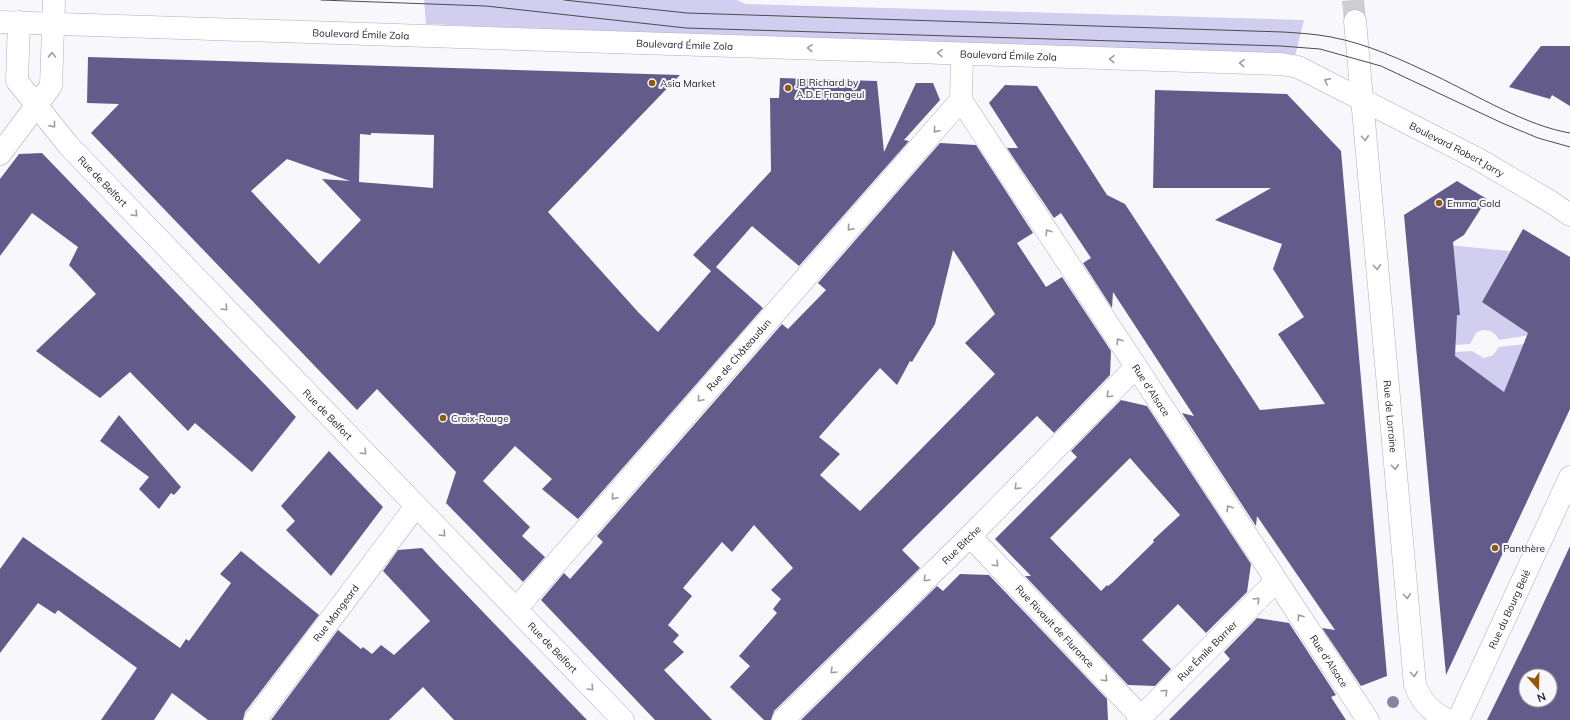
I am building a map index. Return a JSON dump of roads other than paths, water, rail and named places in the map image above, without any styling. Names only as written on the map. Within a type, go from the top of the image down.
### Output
[{"type":"street","points":[[0,154],[51,86],[54,0]]},
{"type":"street","name":"Rue de Lorraine","points":[[1355,21],[1415,685],[1428,708],[1434,714],[1447,720]]},
{"type":"street","name":"Boulevard Émile Zola","points":[[10,22],[1281,64],[1298,67],[1362,99]]},
{"type":"street","name":"Rue de Belfort","points":[[10,22],[17,81],[70,146],[623,720]]},
{"type":"street","points":[[961,100],[962,54]]},
{"type":"street","name":"Boulevard Robert Jarry","points":[[1362,99],[1561,204],[1570,215]]},
{"type":"street","name":"Rue d'Alsace","points":[[961,100],[1368,720]]},
{"type":"street","name":"Rue de Châteaudun","points":[[516,609],[961,100]]},
{"type":"street","name":"Rue Bitche","points":[[784,720],[970,536],[1136,367]]},
{"type":"street","name":"Rue du Bourg Belé","points":[[1458,720],[1570,477]]},
{"type":"street","name":"Rue Mangeard","points":[[255,720],[416,506]]},
{"type":"street","name":"Rue Rivault de Flurance","points":[[970,536],[1139,718]]},
{"type":"street","name":"Rue Émile Barrier","points":[[1139,718],[1276,581]]},
{"type":"tunnel","points":[[1353,0],[1355,21]]},
{"type":"tram line","points":[[321,0],[486,6],[686,28],[1281,46],[1320,49],[1381,66],[1502,123],[1538,138],[1570,147]]},
{"type":"tram line","points":[[564,0],[687,13],[1283,32],[1319,35],[1345,40],[1385,53],[1436,76],[1519,117],[1537,124],[1570,133]]},
{"type":"place","name":"Asia Market","points":[[652,83]]},
{"type":"place","name":"JB Richard by A.D.E Frangeul","points":[[788,88]]},
{"type":"place","name":"Emma Gold","points":[[1439,203]]},
{"type":"place","name":"Croix-Rouge","points":[[443,418]]},
{"type":"place","name":"Panthère","points":[[1495,548]]}]
